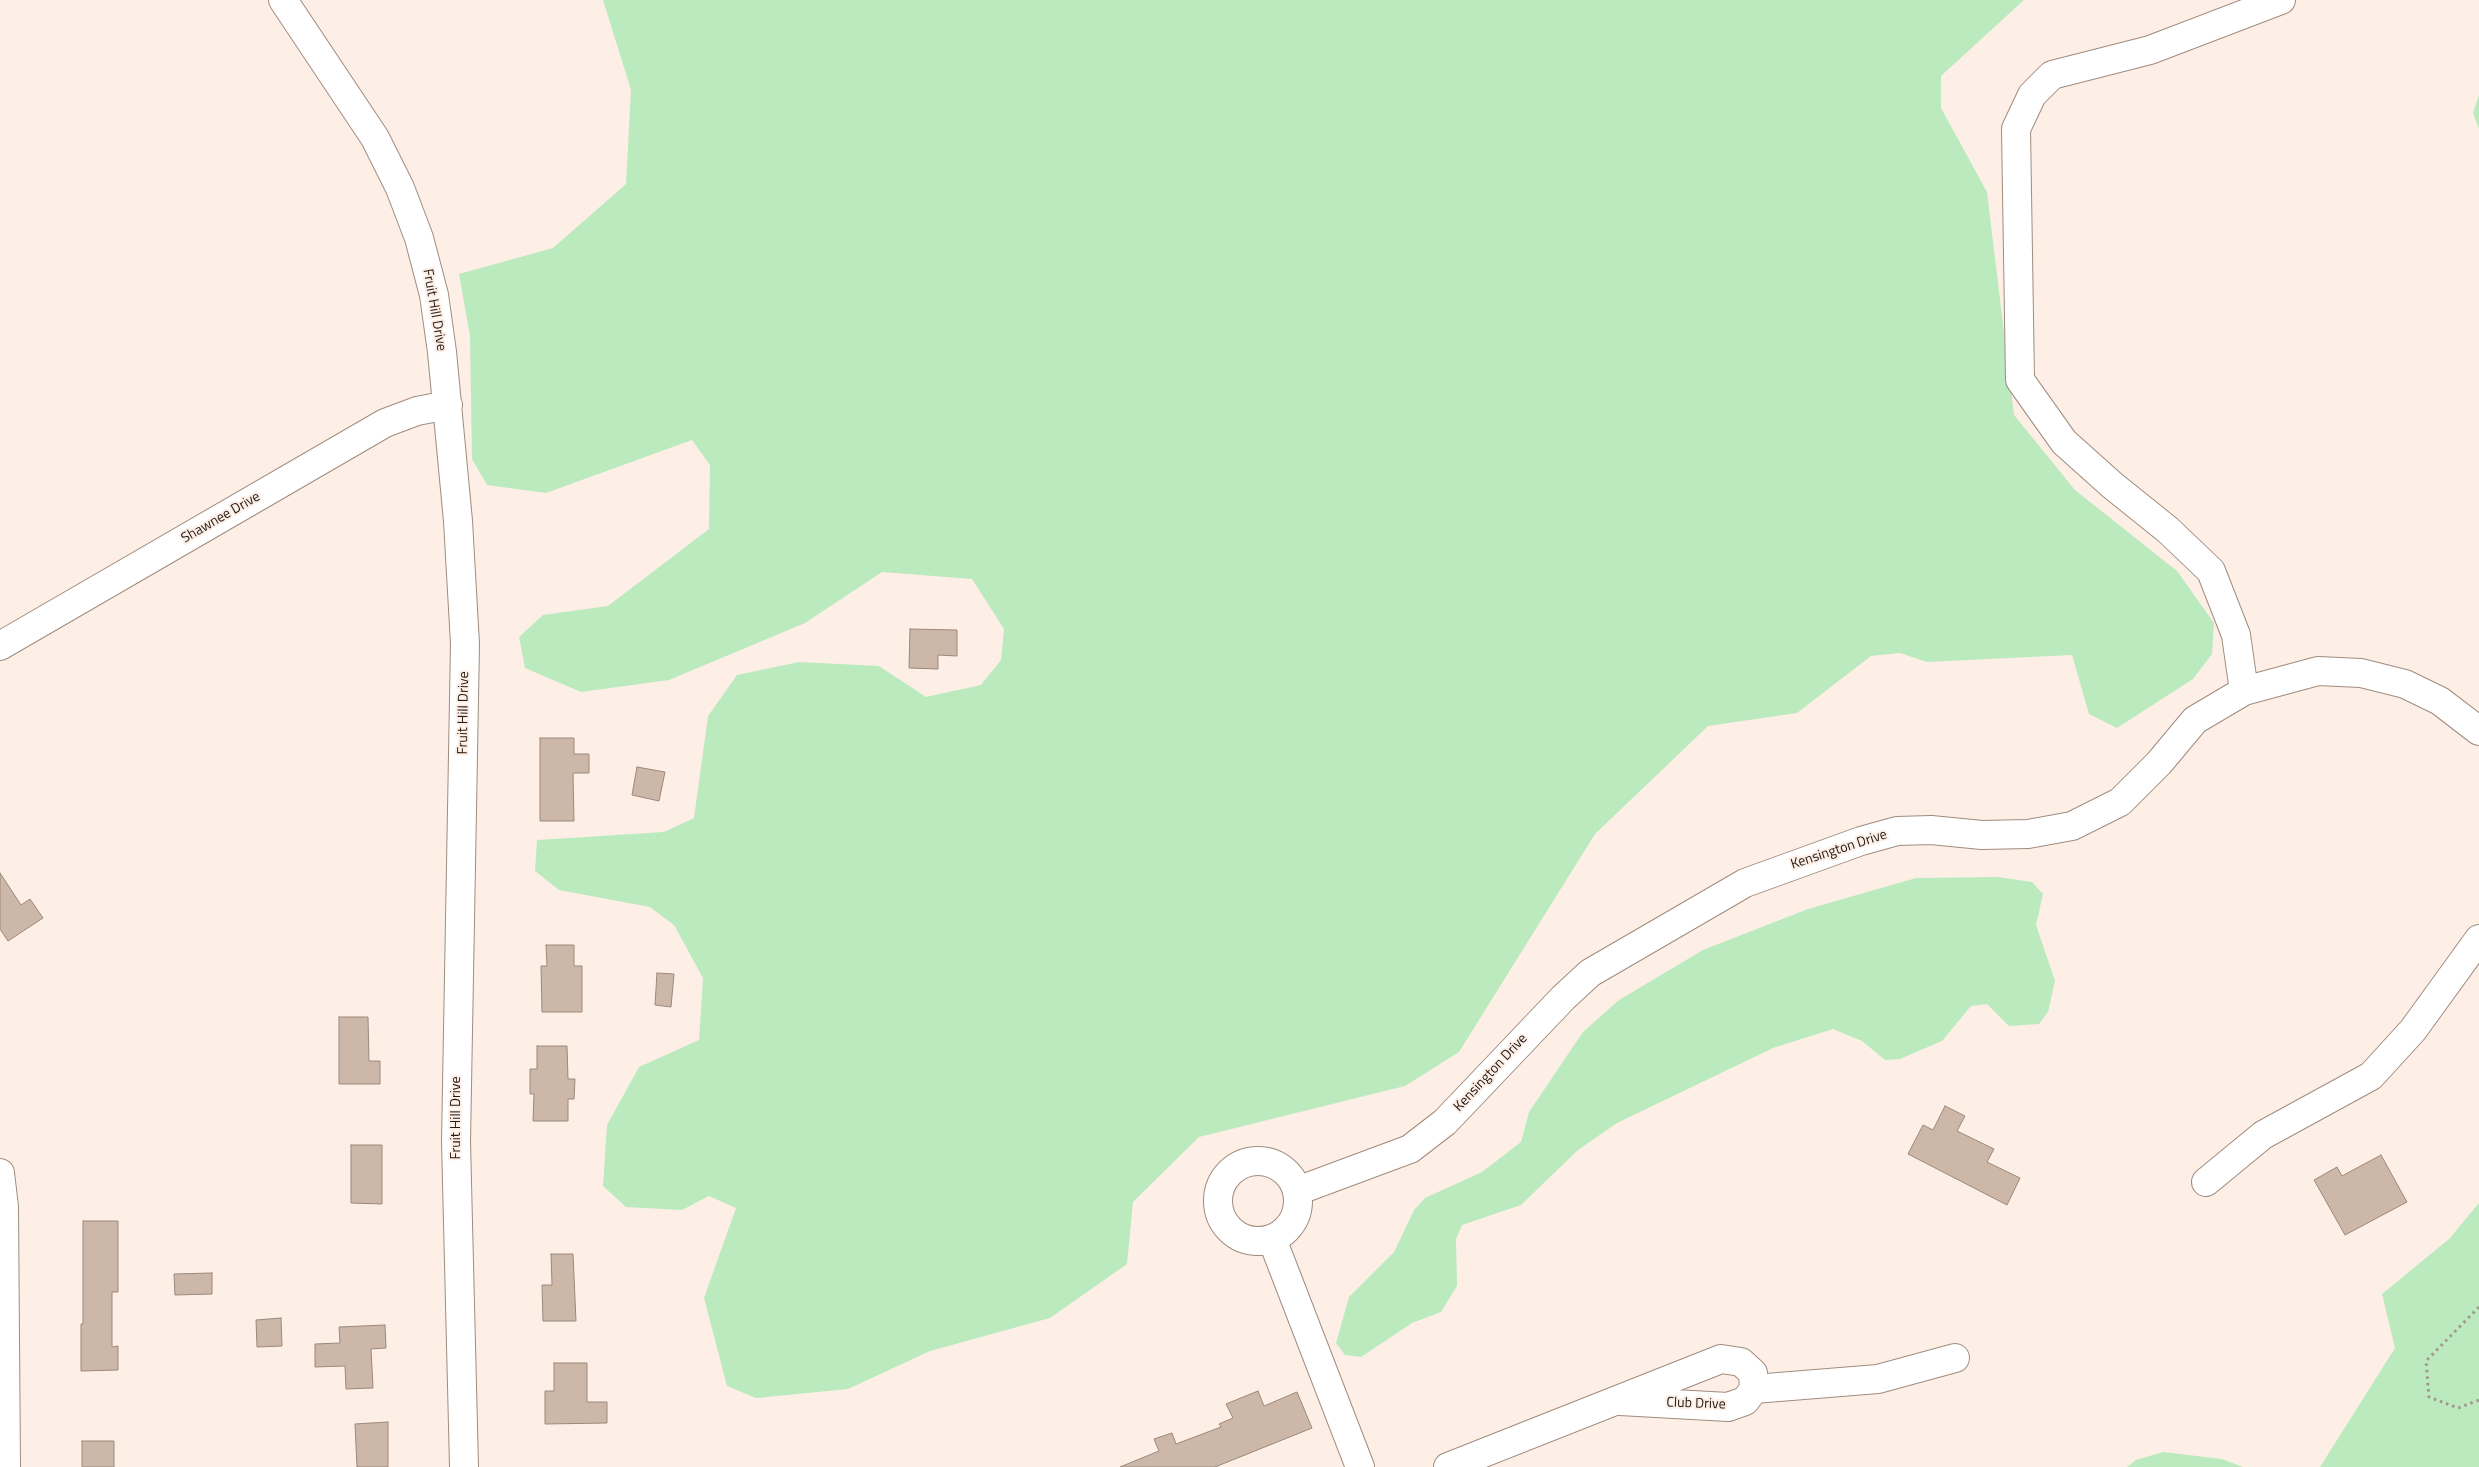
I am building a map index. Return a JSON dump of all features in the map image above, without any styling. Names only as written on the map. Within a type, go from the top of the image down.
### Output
[{"type":"street","name":"Fruit Hill Drive","points":[[283,0],[375,138],[400,188],[420,238],[434,295],[448,405],[458,521],[465,644],[456,1141],[464,1467]]},
{"type":"street","points":[[2244,690],[2236,635],[2211,572],[2168,530],[2112,486],[2064,442],[2020,380],[2016,129],[2032,95],[2052,75],[2150,50],[2281,0]]},
{"type":"street","name":"Shawnee Drive","points":[[0,646],[385,423],[417,411],[448,405]]},
{"type":"street","name":"Kensington Drive","points":[[1297,1192],[1410,1149],[1445,1122],[1563,998],[1590,973],[1745,882],[1862,841],[1898,831],[1931,830],[1982,835],[2028,834],[2072,826],[2120,802],[2159,763],[2195,720],[2244,690],[2318,671],[2361,673],[2405,684],[2440,701],[2479,731]]},
{"type":"street","points":[[2206,1182],[2263,1135],[2371,1076],[2413,1030],[2479,939]]},
{"type":"street","points":[[1255,1161],[1269,1162],[1286,1174],[1297,1192],[1298,1205],[1294,1219],[1286,1230],[1272,1239],[1258,1241],[1245,1239],[1232,1232],[1222,1221],[1218,1208],[1218,1194],[1223,1180],[1241,1164],[1255,1161]]},
{"type":"street","points":[[0,1173],[4,1207],[6,1467]]},
{"type":"street","points":[[1272,1239],[1360,1467]]},
{"type":"street","points":[[1754,1389],[1878,1379],[1955,1358]]},
{"type":"street","name":"Club Drive","points":[[1448,1467],[1721,1359],[1741,1362],[1753,1373],[1754,1389],[1745,1401],[1728,1407],[1620,1400]]},
{"type":"path","points":[[2479,1307],[2426,1361],[2429,1397],[2458,1408],[2479,1400]]},
{"type":"green space","points":[[603,0],[2024,0],[1941,76],[1941,108],[1987,192],[2014,415],[2075,490],[2177,571],[2214,623],[2212,654],[2193,679],[2117,728],[2089,714],[2072,655],[1927,662],[1900,653],[1871,656],[1797,713],[1708,726],[1595,834],[1459,1052],[1405,1086],[1199,1137],[1133,1202],[1127,1264],[1050,1318],[930,1351],[848,1389],[756,1398],[727,1386],[704,1298],[736,1208],[709,1196],[682,1210],[626,1207],[603,1186],[607,1125],[639,1067],[699,1040],[703,978],[674,925],[650,907],[559,890],[535,871],[537,840],[664,832],[694,818],[708,716],[737,675],[799,662],[879,666],[926,697],[981,685],[1001,660],[1004,629],[972,579],[882,572],[805,623],[669,680],[581,692],[525,668],[519,637],[543,615],[608,606],[709,529],[710,465],[692,440],[546,493],[487,485],[472,459],[470,336],[459,274],[553,248],[626,184],[631,90]]},
{"type":"green space","points":[[2479,95],[2479,129],[2473,113]]},
{"type":"green space","points":[[1998,877],[2032,882],[2043,894],[2036,925],[2055,981],[2048,1012],[2039,1024],[2009,1026],[1987,1004],[1971,1006],[1942,1041],[1900,1059],[1885,1060],[1862,1041],[1833,1029],[1773,1048],[1617,1123],[1578,1150],[1521,1205],[1462,1225],[1456,1239],[1457,1286],[1441,1312],[1412,1323],[1361,1357],[1345,1355],[1336,1343],[1349,1297],[1394,1252],[1414,1210],[1425,1198],[1482,1172],[1521,1142],[1529,1112],[1583,1032],[1619,1000],[1703,950],[1808,909],[1916,878]]},
{"type":"green space","points":[[2479,1203],[2479,1467],[2320,1467],[2395,1348],[2382,1294],[2449,1239]]},
{"type":"green space","points":[[2163,1452],[2222,1459],[2243,1467],[2127,1467],[2136,1460]]},
{"type":"building","points":[[910,629],[957,630],[957,656],[938,655],[938,669],[909,668]]},
{"type":"building","points":[[540,738],[574,738],[574,754],[589,754],[589,773],[573,773],[574,821],[540,821]]},
{"type":"building","points":[[637,767],[665,772],[659,801],[632,795]]},
{"type":"building","points":[[0,873],[21,905],[30,899],[43,918],[8,941],[0,929]]},
{"type":"building","points":[[546,945],[574,945],[574,966],[582,966],[582,1012],[542,1012],[541,966],[547,966]]},
{"type":"building","points":[[657,973],[674,974],[671,1007],[655,1005]]},
{"type":"building","points":[[339,1017],[368,1017],[369,1061],[380,1061],[380,1084],[339,1084]]},
{"type":"building","points":[[537,1046],[567,1046],[568,1079],[575,1079],[574,1099],[568,1099],[568,1121],[533,1121],[534,1094],[530,1094],[530,1069],[537,1069]]},
{"type":"building","points":[[1945,1106],[1965,1116],[1957,1131],[1994,1149],[1987,1162],[2020,1178],[2007,1205],[1908,1154],[1923,1125],[1933,1130]]},
{"type":"building","points":[[351,1145],[382,1145],[382,1204],[351,1203]]},
{"type":"building","points":[[2381,1155],[2407,1202],[2345,1235],[2314,1180],[2337,1167],[2342,1176]]},
{"type":"building","points":[[83,1221],[118,1221],[118,1292],[112,1292],[112,1347],[118,1346],[118,1370],[81,1371]]},
{"type":"building","points":[[551,1254],[573,1254],[576,1321],[543,1321],[542,1285],[552,1285]]},
{"type":"building","points":[[212,1273],[212,1294],[175,1295],[174,1274]]},
{"type":"building","points":[[281,1318],[282,1346],[257,1347],[256,1320]]},
{"type":"building","points":[[385,1325],[386,1348],[371,1349],[373,1388],[346,1389],[345,1366],[315,1367],[315,1344],[340,1343],[339,1327]]},
{"type":"building","points":[[554,1363],[587,1363],[587,1402],[607,1402],[607,1423],[545,1424],[545,1391],[554,1391]]},
{"type":"building","points":[[1258,1391],[1264,1406],[1297,1392],[1312,1428],[1215,1467],[1120,1467],[1159,1451],[1154,1439],[1172,1433],[1176,1444],[1221,1427],[1219,1424],[1233,1418],[1226,1404]]},
{"type":"building","points":[[388,1422],[388,1467],[357,1467],[355,1424]]},
{"type":"building","points":[[82,1441],[114,1441],[114,1467],[82,1467]]}]
